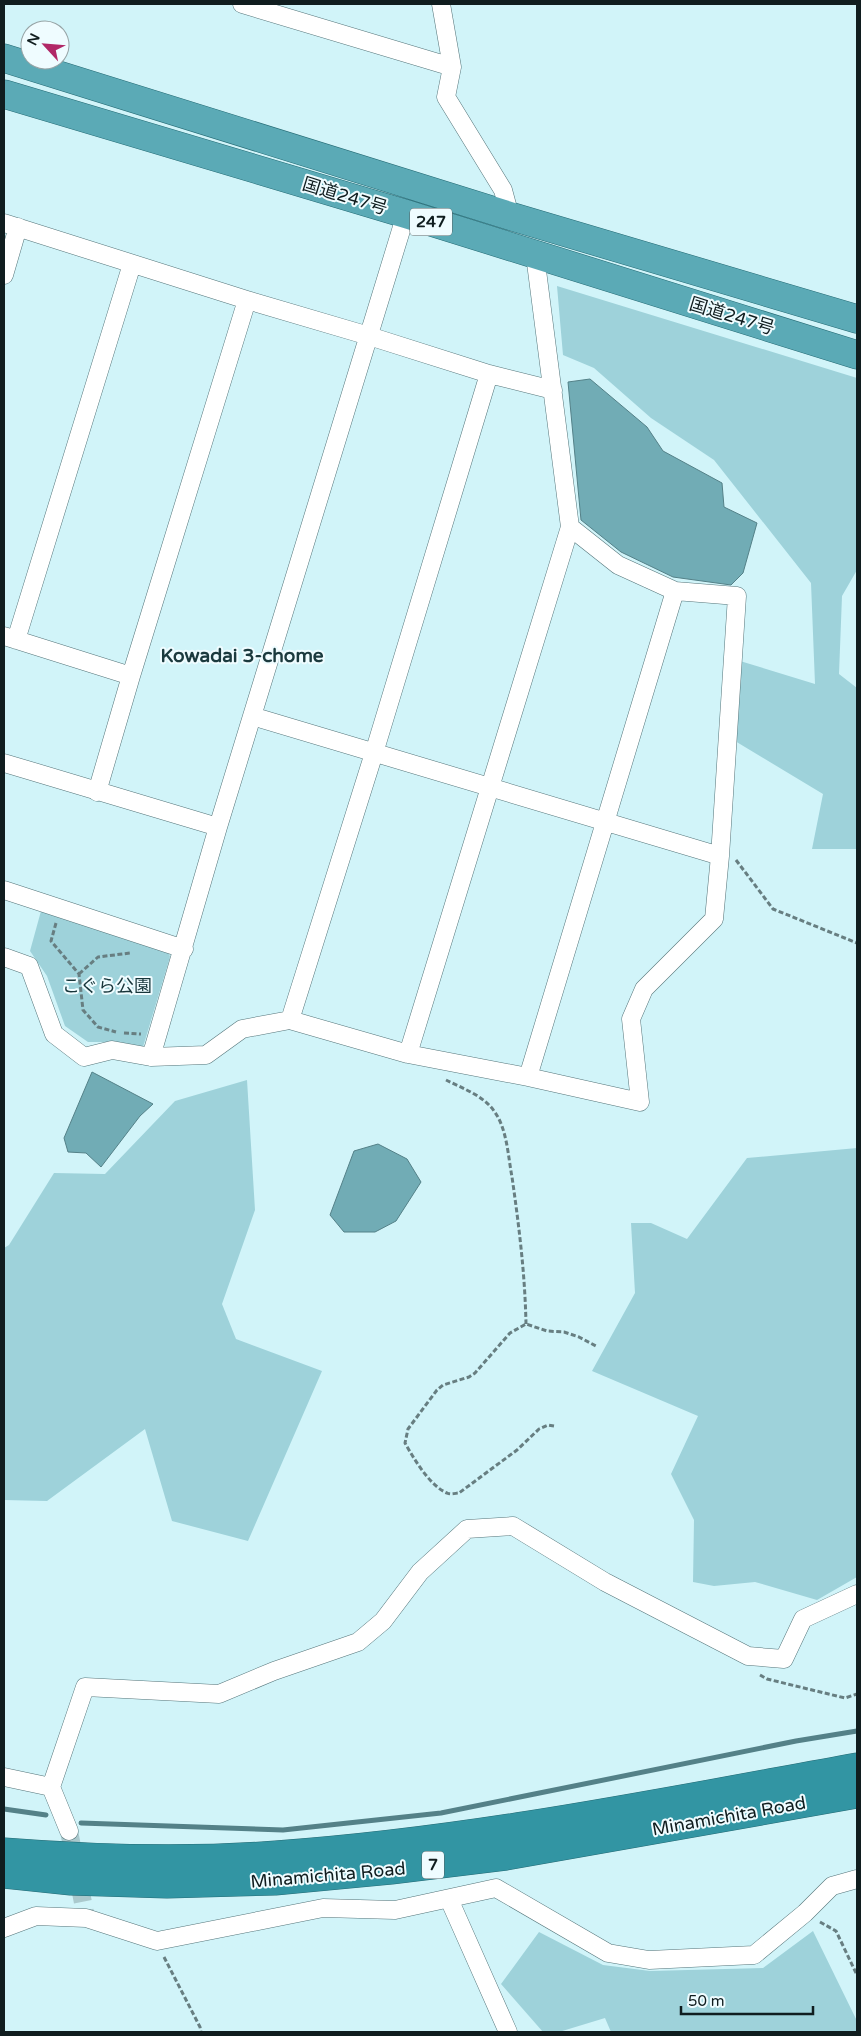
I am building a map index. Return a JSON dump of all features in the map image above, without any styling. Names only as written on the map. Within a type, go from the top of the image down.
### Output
[{"type":"highway","name":"国道247号","points":[[4,58],[510,216],[857,319]]},
{"type":"highway","name":"国道247号","points":[[4,94],[406,214],[857,355]]},
{"type":"highway","name":"Minamichita Road","points":[[4,1852],[81,1858],[169,1859],[275,1856],[496,1831],[857,1767]]},
{"type":"highway","name":"Minamichita Road","points":[[4,1874],[71,1881],[167,1884],[275,1881],[391,1870],[506,1856],[857,1794]]},
{"type":"street","points":[[242,4],[452,67]]},
{"type":"street","points":[[441,4],[452,67],[446,97],[503,190],[510,216]]},
{"type":"street","points":[[152,1057],[218,828],[406,214]]},
{"type":"street","points":[[4,275],[11,225],[489,374],[553,390]]},
{"type":"street","points":[[408,1054],[570,527],[535,255]]},
{"type":"street","points":[[131,676],[10,638],[132,264]]},
{"type":"street","points":[[98,792],[131,676],[247,300]]},
{"type":"street","points":[[290,1020],[374,753],[489,374]]},
{"type":"street","points":[[4,957],[29,966],[54,1034],[84,1057],[112,1050],[152,1057],[206,1055],[242,1029],[290,1020],[408,1054],[528,1077],[640,1102],[631,1019],[644,989],[714,919],[720,856],[737,596],[676,591],[618,564],[570,527]]},
{"type":"street","points":[[528,1077],[676,591]]},
{"type":"street","points":[[252,716],[720,856]]},
{"type":"street","points":[[4,763],[218,828]]},
{"type":"street","points":[[4,890],[184,949]]},
{"type":"street","points":[[69,1831],[51,1787],[85,1687],[219,1694],[274,1671],[358,1642],[383,1621],[420,1572],[467,1529],[512,1526],[605,1582],[748,1656],[784,1659],[803,1620],[857,1594]]},
{"type":"street","points":[[4,1777],[51,1787]]},
{"type":"street","points":[[4,1928],[36,1916],[86,1918],[157,1941],[323,1908],[395,1910],[496,1888],[608,1953],[649,1960],[754,1955],[805,1913],[832,1886],[857,1879]]},
{"type":"street","points":[[449,1899],[508,2032]]},
{"type":"path","points":[[720,856],[733,856],[773,908],[857,943]]},
{"type":"path","points":[[60,908],[51,941],[79,974],[83,1010],[98,1027],[120,1033],[158,1037]]},
{"type":"path","points":[[79,974],[98,957],[130,953]]},
{"type":"path","points":[[444,1079],[485,1102],[494,1111],[501,1125],[507,1150],[523,1255],[526,1324]]},
{"type":"path","points":[[554,1426],[548,1425],[539,1429],[517,1450],[459,1493],[453,1494],[447,1493],[432,1480],[415,1460],[405,1443],[408,1429],[437,1390],[443,1385],[469,1377],[475,1373],[510,1333],[526,1324],[547,1331],[564,1332],[596,1346]]},
{"type":"path","points":[[805,1913],[836,1931],[857,1975]]},
{"type":"path","points":[[157,1941],[201,2032]]},
{"type":"green space","points":[[557,286],[857,378],[857,570],[842,596],[839,674],[857,688],[857,849],[812,849],[823,794],[735,741],[740,661],[815,684],[811,583],[714,460],[651,418],[594,368],[563,355]]},
{"type":"green space","name":"こぐら公園","points":[[41,911],[168,949],[170,957],[143,1047],[119,1042],[88,1042],[65,1026],[47,976],[30,951]]},
{"type":"green space","points":[[247,1080],[255,1210],[222,1304],[236,1339],[322,1371],[248,1541],[172,1521],[145,1429],[47,1501],[4,1500],[4,1248],[9,1245],[54,1173],[105,1174],[175,1101]]},
{"type":"green space","points":[[857,1148],[857,1577],[817,1600],[755,1582],[714,1586],[693,1582],[694,1520],[671,1474],[698,1416],[592,1371],[635,1293],[631,1223],[651,1223],[687,1239],[747,1158]]},
{"type":"green space","points":[[813,1931],[857,2021],[857,2032],[611,2032],[605,2018],[559,2032],[543,2032],[501,1984],[539,1932],[603,1965],[650,1971],[763,1968]]},
{"type":"shaded area","points":[[590,379],[647,427],[663,451],[722,483],[724,507],[757,523],[743,573],[731,585],[673,577],[621,552],[581,520],[568,382]]},
{"type":"shaded area","points":[[92,1072],[153,1104],[140,1116],[101,1167],[86,1153],[68,1152],[64,1138]]},
{"type":"shaded area","points":[[378,1144],[407,1159],[421,1182],[396,1221],[375,1232],[344,1232],[330,1215],[354,1151]]},
{"type":"waterway","points":[[81,1823],[283,1830],[441,1813],[796,1741],[857,1731]]},
{"type":"waterway","points":[[4,1809],[46,1815]]},
{"type":"tunnel","points":[[69,1831],[86,1918]]},
{"type":"district","name":"Kowadai 3-chome","points":[[242,656]]}]
